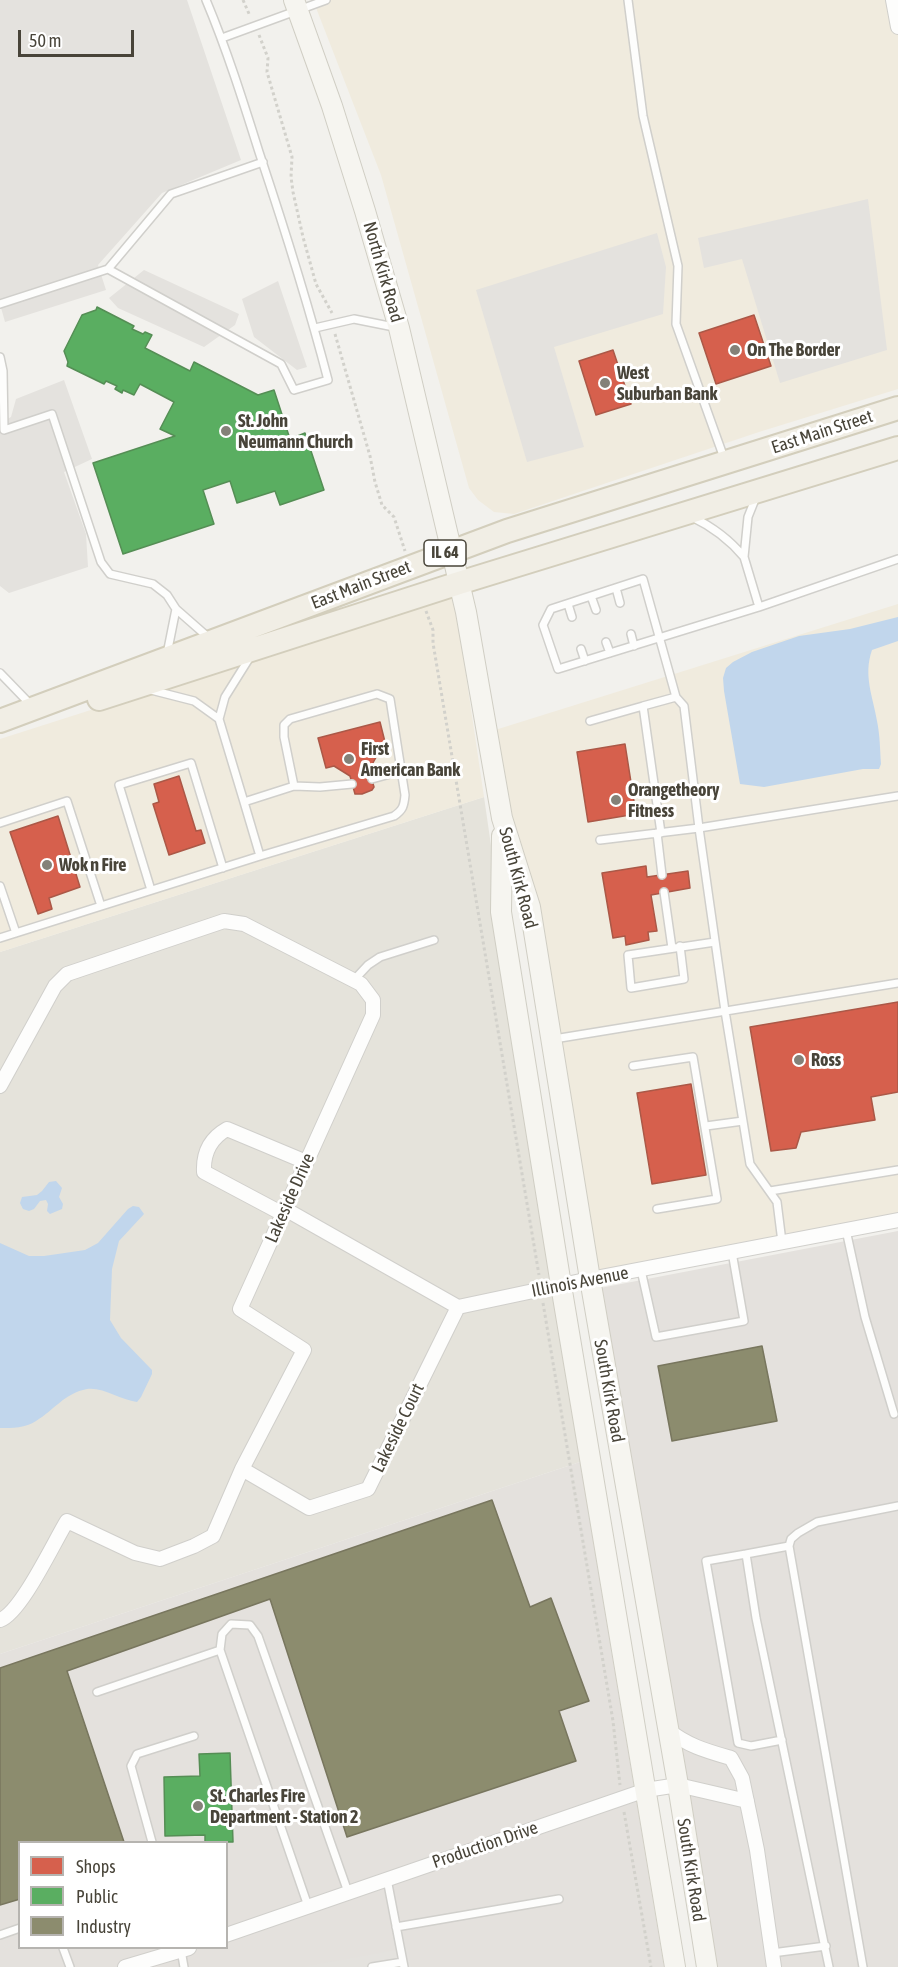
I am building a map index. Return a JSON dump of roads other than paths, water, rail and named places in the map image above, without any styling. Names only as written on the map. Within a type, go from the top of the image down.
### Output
[{"type":"main road","name":"North Kirk Road","points":[[296,5],[339,127],[399,328],[452,550]]},
{"type":"main road","name":"East Main Street","points":[[0,721],[452,550],[898,408]]},
{"type":"main road","name":"East Main Street","points":[[0,730],[459,583],[898,448]]},
{"type":"main road","name":"South Kirk Road","points":[[452,550],[502,818],[530,907],[590,1279],[678,1785],[707,1967]]},
{"type":"main road","name":"South Kirk Road","points":[[502,818],[501,912],[675,1967]]},
{"type":"street","points":[[893,0],[898,27]]},
{"type":"street","name":"Lakeside Drive","points":[[0,1086],[55,986],[67,974],[224,921],[244,924],[354,980],[361,984],[373,1000],[373,1015],[240,1310],[304,1350],[242,1469],[213,1536],[194,1546],[160,1558],[135,1553],[67,1521],[19,1604],[4,1619],[0,1620]]},
{"type":"street","points":[[306,1162],[228,1129],[215,1136],[203,1159],[204,1172],[284,1212],[458,1307]]},
{"type":"street","name":"Illinois Avenue","points":[[458,1307],[590,1279],[898,1220]]},
{"type":"street","name":"Lakeside Court","points":[[242,1469],[309,1508],[368,1488],[458,1307]]},
{"type":"street","points":[[668,1730],[683,1742],[731,1758],[742,1778],[757,1850],[774,1967]]},
{"type":"street","name":"Production Drive","points":[[228,1934],[646,1790],[678,1785],[747,1801]]},
{"type":"street","points":[[125,1967],[185,1949]]},
{"type":"lane","points":[[108,269],[281,364],[294,390],[328,380],[315,328],[279,210],[222,38],[207,0]]},
{"type":"lane","points":[[222,38],[254,26],[296,5],[326,0]]},
{"type":"lane","points":[[628,0],[643,116],[678,266],[676,324],[726,463]]},
{"type":"lane","points":[[0,304],[108,269],[171,194],[263,162]]},
{"type":"lane","points":[[315,328],[354,320],[367,320],[399,328]]},
{"type":"lane","points":[[0,357],[3,372],[4,430],[52,414],[105,568],[110,574],[153,584],[167,595],[176,609],[212,641]]},
{"type":"lane","points":[[759,491],[748,517],[744,556],[759,607]]},
{"type":"lane","points":[[685,514],[712,527],[744,556]]},
{"type":"lane","points":[[782,1242],[777,1203],[750,1164],[724,1011],[684,706],[676,697],[660,638],[643,579],[551,609],[543,625],[558,669],[660,638],[759,607],[898,559]]},
{"type":"lane","points":[[616,588],[620,603]]},
{"type":"lane","points":[[591,596],[596,610]]},
{"type":"lane","points":[[568,604],[572,617]]},
{"type":"lane","points":[[166,659],[176,609]]},
{"type":"lane","points":[[631,634],[634,646]]},
{"type":"lane","points":[[606,642],[610,653]]},
{"type":"lane","points":[[219,718],[229,691],[256,648]]},
{"type":"lane","points":[[581,649],[585,661]]},
{"type":"lane","points":[[0,673],[34,708]]},
{"type":"lane","points":[[137,687],[194,701],[219,718],[260,856]]},
{"type":"lane","points":[[0,938],[400,812],[404,807],[405,795],[390,699],[377,694],[290,719],[284,725],[284,736],[294,786]]},
{"type":"lane","points":[[590,721],[676,697]]},
{"type":"lane","points":[[643,706],[662,875]]},
{"type":"lane","points":[[151,890],[119,785],[191,763],[223,868]]},
{"type":"lane","points":[[372,779],[401,771]]},
{"type":"lane","points":[[244,802],[294,786],[320,787],[352,784]]},
{"type":"lane","points":[[600,840],[699,828],[898,796]]},
{"type":"lane","points":[[0,823],[67,801],[101,906]]},
{"type":"lane","points":[[0,886],[2,902],[16,933]]},
{"type":"lane","points":[[664,892],[676,947],[684,979],[631,988],[628,955],[676,947],[715,942]]},
{"type":"lane","points":[[354,980],[368,965],[380,957],[434,940]]},
{"type":"lane","points":[[551,1039],[898,982]]},
{"type":"lane","points":[[633,1066],[693,1057],[706,1126],[717,1199],[657,1209]]},
{"type":"lane","points":[[706,1126],[743,1121]]},
{"type":"lane","points":[[770,1191],[898,1170]]},
{"type":"lane","points":[[846,1230],[865,1317],[894,1414]]},
{"type":"lane","points":[[641,1270],[656,1337],[744,1321],[732,1252]]},
{"type":"lane","points":[[863,1967],[789,1546],[791,1539],[798,1533],[817,1522],[898,1506]]},
{"type":"lane","points":[[782,1740],[752,1746],[738,1743],[706,1561],[789,1546]]},
{"type":"lane","points":[[746,1554],[756,1618],[829,1967]]},
{"type":"lane","points":[[308,1906],[219,1650],[222,1634],[231,1624],[250,1624],[258,1636],[348,1892]]},
{"type":"lane","points":[[98,1692],[219,1650]]},
{"type":"lane","points":[[152,1841],[130,1766],[137,1754],[194,1736]]},
{"type":"lane","points":[[372,1967],[403,1964],[387,1879]]},
{"type":"lane","points":[[396,1926],[560,1899]]},
{"type":"lane","points":[[0,1935],[18,1929]]},
{"type":"lane","points":[[771,1953],[826,1946]]},
{"type":"lane","points":[[64,1949],[70,1967]]},
{"type":"lane","points":[[184,1967],[185,1949]]},
{"type":"water","points":[[898,617],[898,641],[872,650],[869,659],[870,686],[879,737],[881,764],[879,769],[863,769],[764,787],[740,784],[724,691],[723,678],[726,668],[752,652],[799,636],[850,629]]},
{"type":"water","points":[[56,1181],[62,1188],[59,1197],[63,1204],[62,1209],[50,1214],[47,1211],[46,1200],[40,1201],[34,1209],[29,1211],[23,1209],[20,1203],[22,1197],[37,1195],[49,1182]]},
{"type":"water","points":[[133,1206],[139,1207],[144,1214],[119,1241],[112,1269],[110,1320],[121,1338],[152,1370],[141,1397],[137,1402],[100,1390],[87,1389],[72,1394],[28,1425],[0,1428],[0,1243],[29,1256],[85,1250],[98,1243]]},
{"type":"place","name":"On The Border","points":[[735,350]]},
{"type":"place","name":"West Suburban Bank","points":[[605,383]]},
{"type":"place","name":"St. John Neumann Church","points":[[226,431]]},
{"type":"place","name":"First American Bank","points":[[349,759]]},
{"type":"place","name":"Orangetheory Fitness","points":[[616,800]]},
{"type":"place","name":"Wok n Fire","points":[[47,865]]},
{"type":"place","name":"Ross","points":[[799,1060]]},
{"type":"place","name":"St. Charles Fire Department - Station 2","points":[[198,1806]]}]
